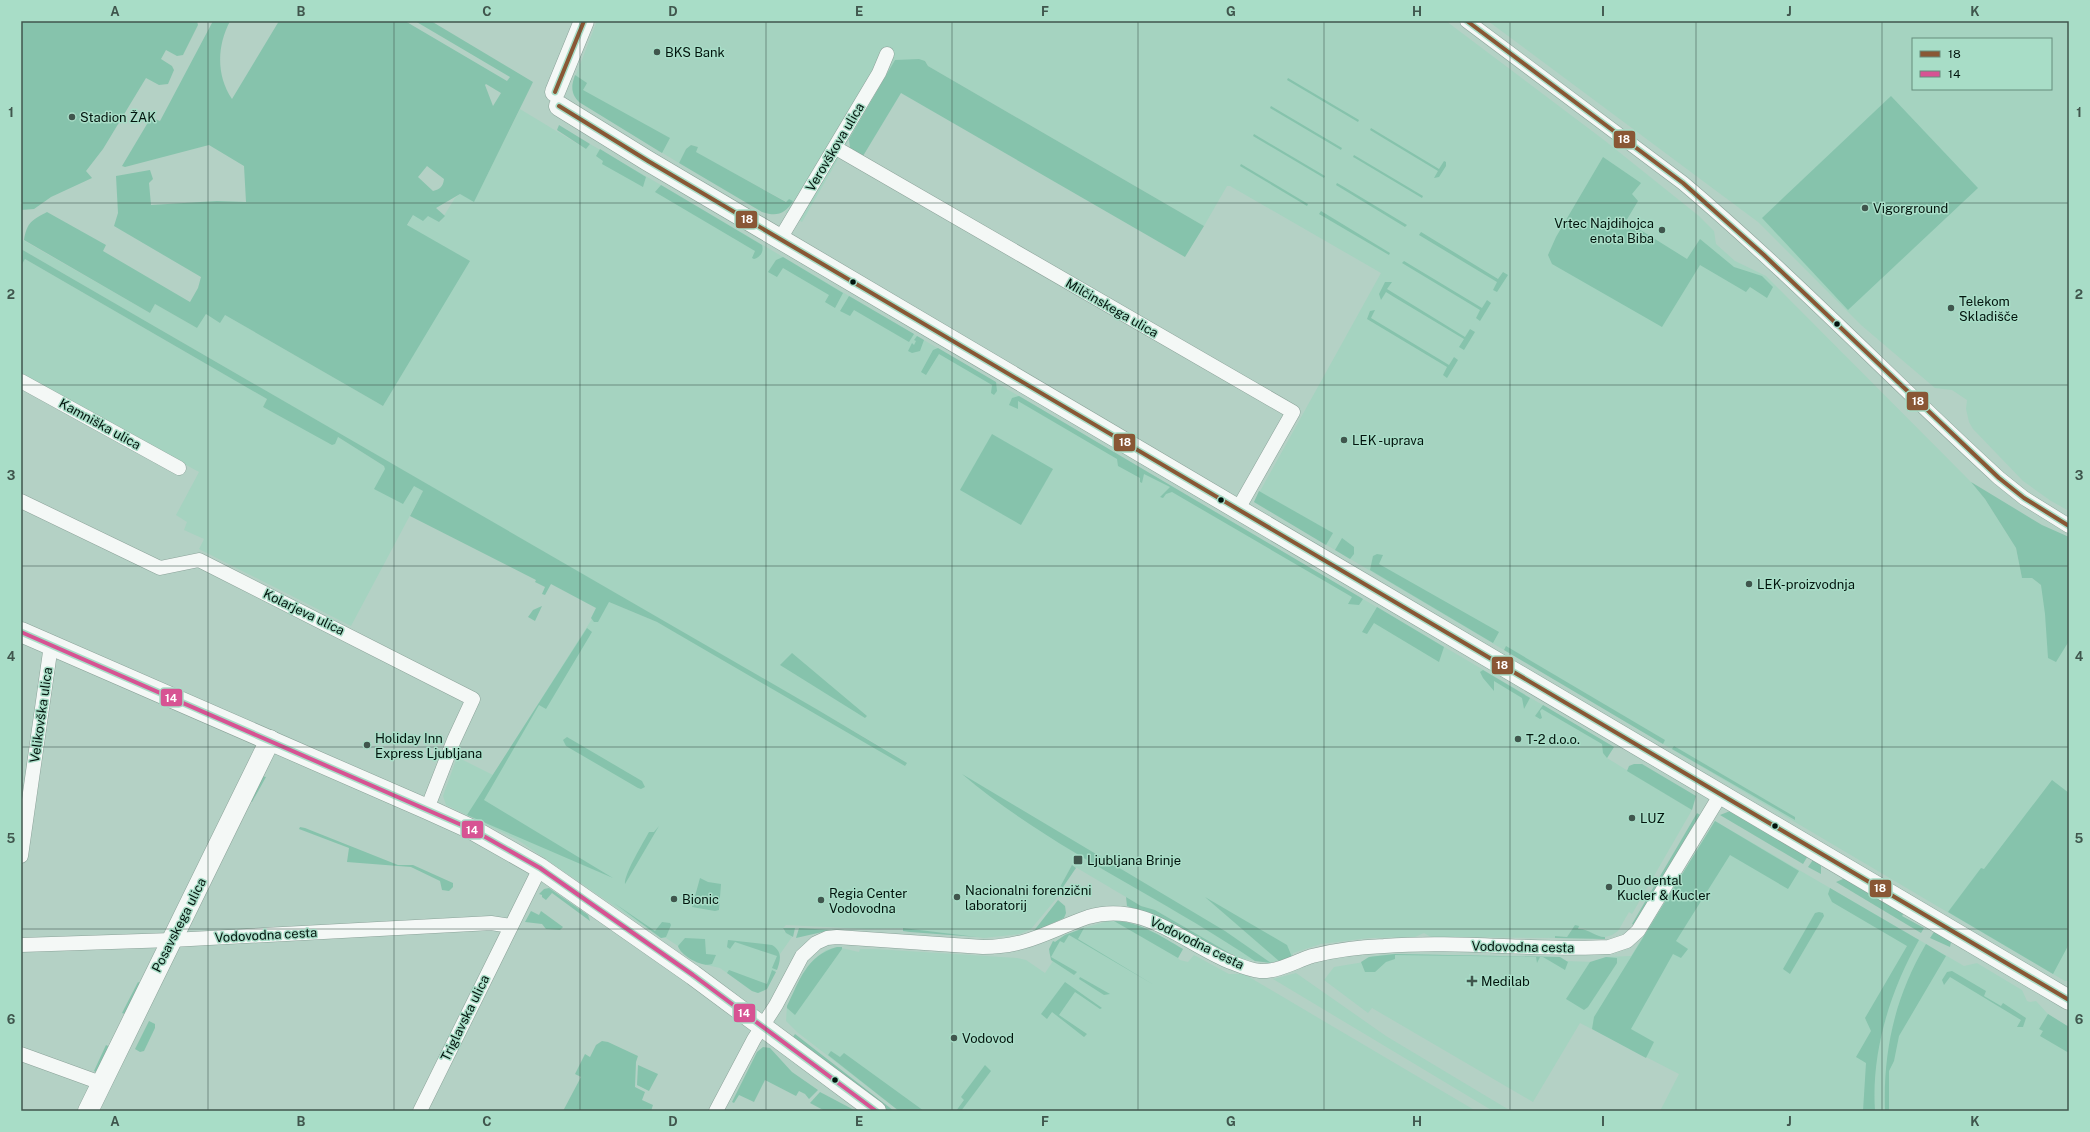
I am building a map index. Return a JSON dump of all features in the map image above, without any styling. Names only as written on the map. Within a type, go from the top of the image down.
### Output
[{"type":"street","points":[[1467,21],[1716,210],[1832,318],[1999,478],[2024,498],[2069,526]]},
{"type":"street","points":[[581,22],[557,99],[648,162],[2069,1000]]},
{"type":"street","name":"Verovškova ulica","points":[[780,239],[836,148],[879,73],[888,54]]},
{"type":"street","name":"Milčinskega ulica","points":[[836,148],[1293,412],[1238,509]]},
{"type":"street","name":"Kamniška ulica","points":[[21,381],[179,468]]},
{"type":"street","name":"Kolarjeva ulica","points":[[21,501],[160,568],[199,560],[473,699],[454,740],[427,809]]},
{"type":"street","points":[[21,632],[473,830],[540,868],[666,956],[876,1111]]},
{"type":"street","name":"Velikovška ulica","points":[[21,856],[52,645]]},
{"type":"street","name":"Posavskega ulica","points":[[88,1111],[270,740]]},
{"type":"street","name":"Vodovodna cesta","points":[[716,1111],[802,956],[816,943],[831,937],[983,947],[1006,947],[1027,942],[1099,914],[1122,912],[1150,921],[1218,957],[1235,964],[1260,971],[1271,970],[1326,953],[1386,946],[1609,947],[1627,941],[1638,931],[1721,794]]},
{"type":"street","name":"Triglavska ulica","points":[[420,1111],[540,868]]},
{"type":"street","name":"Vodovodna cesta","points":[[21,945],[172,940],[484,923],[511,926]]},
{"type":"street","points":[[21,1054],[101,1083]]},
{"type":"shaded area","name":"Stadion ŽAK","points":[[21,21],[197,21],[198,25],[183,55],[177,56],[166,50],[161,59],[172,66],[174,70],[168,84],[159,85],[146,78],[103,149],[86,171],[92,178],[51,197],[34,209],[21,210]]},
{"type":"shaded area","points":[[213,21],[230,21],[223,40],[220,60],[223,80],[232,99],[279,21],[405,21],[507,81],[510,77],[415,21],[431,21],[533,82],[474,202],[460,194],[436,208],[445,216],[439,222],[428,216],[423,221],[413,215],[407,225],[470,261],[383,406],[225,315],[220,323],[206,314],[197,328],[155,304],[150,313],[24,240],[31,222],[47,212],[106,245],[103,251],[190,302],[198,288],[201,277],[114,226],[118,213],[116,176],[150,170],[153,179],[149,183],[151,205],[217,201],[246,202],[244,166],[209,145],[125,167],[122,166],[150,119],[152,118],[160,121]],"holes":[[[486,84],[501,93],[493,106],[485,85]],[[427,166],[444,179],[441,187],[433,191],[418,177]]]},
{"type":"shaded area","points":[[597,21],[1446,21],[1604,140],[1699,216],[1714,231],[1716,244],[1735,261],[1766,276],[1971,482],[1985,499],[2016,548],[2022,578],[2032,578],[2041,585],[2069,537],[2069,981],[2065,981],[1937,906],[1254,502],[1381,273],[1230,186],[1227,186],[1204,226],[928,66],[925,61],[895,60],[802,222],[785,212],[789,209],[789,199],[787,202],[695,152],[698,147],[691,145],[686,149],[679,163],[579,102],[573,94],[572,85]]},
{"type":"shaded area","points":[[1488,21],[2069,21],[2069,511],[2051,501],[2023,481],[1973,429],[1969,422],[1966,409],[1967,400],[1952,390],[1935,388],[1861,325],[1758,222]]},
{"type":"shaded area","points":[[919,59],[925,61],[928,66],[1204,226],[1185,257],[901,93],[863,156],[850,148],[849,139],[895,60]]},
{"type":"shaded area","points":[[575,75],[587,83],[583,90],[670,138],[662,153],[579,102],[574,96],[572,90]]},
{"type":"shaded area","points":[[1288,78],[1359,120],[1358,122],[1287,80]]},
{"type":"shaded area","name":"Vigorground","points":[[1891,96],[1978,188],[1848,310],[1762,218]]},
{"type":"shaded area","points":[[1271,106],[1342,148],[1341,150],[1270,108]]},
{"type":"shaded area","points":[[520,109],[586,149],[590,144],[661,185],[1614,747],[1607,758],[1692,810],[1632,914],[1629,912],[1618,931],[1605,937],[1597,936],[1583,928],[1572,929],[1567,937],[1555,936],[1555,938],[1431,937],[1424,933],[1415,937],[1369,938],[1321,944],[1293,953],[1292,957],[1271,963],[1238,958],[1155,910],[1141,906],[1072,865],[1060,887],[1061,890],[1056,899],[1031,929],[1020,934],[984,938],[903,928],[867,929],[786,925],[783,928],[784,931],[792,937],[780,954],[779,964],[768,987],[764,991],[758,993],[752,991],[720,968],[702,964],[681,952],[678,946],[666,938],[661,938],[518,840],[446,805],[443,796],[457,757],[493,775],[604,600],[657,622],[907,762],[21,249],[21,239],[150,313],[155,304],[197,328],[206,314],[225,315],[383,406],[469,261],[407,226],[413,215],[427,215],[440,222],[455,198],[460,194],[474,201]]},
{"type":"shaded area","points":[[559,125],[590,144],[586,149],[557,130]]},
{"type":"shaded area","points":[[1371,128],[1439,169],[1444,161],[1446,162],[1446,166],[1439,177],[1434,178],[1438,171],[1370,130]]},
{"type":"shaded area","points":[[1254,134],[1325,176],[1324,178],[1253,136]]},
{"type":"shaded area","points":[[691,145],[698,147],[696,152],[786,202],[789,199],[793,201],[784,212],[772,214],[762,212],[679,163],[686,149]]},
{"type":"shaded area","points":[[600,149],[646,177],[643,187],[602,164],[603,161],[596,156]]},
{"type":"shaded area","points":[[1354,155],[1423,196],[1422,198],[1353,157]]},
{"type":"shaded area","points":[[1603,157],[1641,183],[1632,194],[1638,201],[1626,221],[1687,259],[1700,239],[1734,267],[1762,276],[1773,287],[1767,298],[1750,287],[1746,292],[1700,265],[1662,327],[1552,264],[1548,255],[1556,237]]},
{"type":"shaded area","points":[[1241,164],[1308,204],[1307,206],[1240,166]]},
{"type":"shaded area","points":[[1337,183],[1407,225],[1405,227],[1336,185]]},
{"type":"shaded area","points":[[661,185],[762,245],[763,249],[761,254],[754,259],[752,258],[755,251],[655,192]]},
{"type":"shaded area","points":[[1321,211],[1390,253],[1389,255],[1319,214]]},
{"type":"shaded area","points":[[1421,232],[1498,279],[1503,272],[1508,275],[1497,292],[1493,290],[1497,282],[1419,235]]},
{"type":"shaded area","points":[[21,249],[907,763],[905,766],[657,622],[609,602],[598,622],[594,622],[591,618],[596,608],[551,584],[545,595],[542,594],[545,587],[535,582],[536,580],[410,516],[423,491],[414,486],[403,504],[374,489],[385,469],[384,466],[338,437],[335,444],[332,445],[263,407],[267,399],[25,259],[21,266]]},
{"type":"shaded area","points":[[783,257],[843,293],[835,308],[825,302],[829,295],[783,268],[777,277],[768,272],[776,260]]},
{"type":"shaded area","points":[[25,259],[267,399],[263,407],[296,425],[338,437],[384,466],[386,469],[423,491],[351,626],[199,549],[204,539],[184,530],[187,522],[176,515],[199,472],[21,375],[21,266]]},
{"type":"shaded area","points":[[1404,261],[1482,308],[1487,300],[1491,303],[1480,321],[1476,318],[1480,310],[1402,263]]},
{"type":"shaded area","points":[[1385,282],[1392,282],[1387,289],[1465,337],[1470,329],[1475,332],[1464,350],[1459,347],[1464,339],[1386,292],[1381,300],[1379,294]]},
{"type":"shaded area","points":[[849,296],[914,334],[909,342],[854,310],[850,316],[840,311]]},
{"type":"shaded area","points":[[1375,310],[1371,318],[1449,365],[1454,357],[1458,360],[1447,378],[1443,375],[1447,367],[1367,319],[1370,311]]},
{"type":"shaded area","points":[[917,336],[924,340],[920,351],[912,353],[908,351],[912,343],[914,345],[916,341],[914,340]]},
{"type":"shaded area","points":[[938,348],[996,382],[997,391],[994,395],[991,393],[992,385],[939,354],[926,375],[921,372],[933,350]]},
{"type":"shaded area","points":[[1019,396],[1363,599],[1359,605],[1348,604],[1352,597],[1172,492],[1166,494],[1163,498],[1160,497],[1170,487],[1144,474],[1142,483],[1140,482],[1140,478],[1118,466],[1117,459],[1018,401],[1018,409],[1009,405],[1012,398]]},
{"type":"shaded area","points":[[992,434],[1053,469],[1021,525],[960,490]]},
{"type":"shaded area","points":[[1971,482],[2042,525],[2069,537],[2069,641],[2056,662],[2048,658],[2045,614],[2041,585],[2032,578],[2022,578],[2016,548],[1985,499]]},
{"type":"shaded area","points":[[1259,491],[1333,533],[1326,545],[1254,502]]},
{"type":"shaded area","points":[[1342,538],[1354,547],[1354,554],[1350,559],[1335,550]]},
{"type":"shaded area","points":[[1377,554],[1383,555],[1379,564],[1499,632],[1493,643],[1370,570],[1373,556]]},
{"type":"shaded area","points":[[542,606],[535,621],[528,617],[533,610]]},
{"type":"shaded area","points":[[1377,607],[1444,647],[1439,662],[1374,623],[1367,634],[1362,632]]},
{"type":"shaded area","points":[[587,628],[592,632],[546,709],[539,705],[484,800],[613,878],[467,815]]},
{"type":"shaded area","points":[[1506,646],[1665,740],[1663,744],[1504,650]]},
{"type":"shaded area","points":[[792,653],[867,716],[865,718],[780,665]]},
{"type":"shaded area","points":[[1483,670],[1530,698],[1524,709],[1522,698],[1494,681],[1494,691],[1483,678],[1480,672]]},
{"type":"shaded area","points":[[1543,705],[1614,747],[1607,758],[1603,753],[1602,744],[1542,709],[1540,711],[1542,718],[1540,719],[1535,716]]},
{"type":"shaded area","points":[[567,737],[642,781],[645,787],[641,789],[638,788],[566,746],[563,740]]},
{"type":"shaded area","points":[[1674,746],[1795,817],[1795,820],[1672,749]]},
{"type":"shaded area","points":[[1634,764],[1642,764],[1696,796],[1692,810],[1627,771],[1629,766]]},
{"type":"shaded area","points":[[962,774],[1225,931],[1271,963],[1255,961],[1219,937],[1069,849],[996,801]]},
{"type":"shaded area","points":[[262,776],[266,777],[252,802],[249,800]]},
{"type":"shaded area","points":[[2052,780],[2069,793],[2069,944],[2053,974],[1948,912],[1981,868],[1984,869]]},
{"type":"shaded area","points":[[1730,811],[1809,854],[1803,864],[1720,815]]},
{"type":"shaded area","points":[[1697,813],[1700,815],[1634,925],[1632,924]]},
{"type":"shaded area","points":[[1715,821],[1964,966],[1977,963],[2022,990],[2027,1001],[2036,1001],[2048,1014],[2069,1027],[2069,1111],[1660,1111],[1679,1074],[1580,1023],[1533,1102],[1372,1008],[1368,1013],[1324,980],[1334,967],[1364,962],[1367,958],[1373,956],[1395,954],[1560,957],[1566,961],[1594,962],[1606,957],[1631,956]]},
{"type":"shaded area","points":[[1715,821],[1799,871],[1788,889],[1730,855],[1676,941],[1688,949],[1681,958],[1673,954],[1631,1029],[1654,1042],[1646,1058],[1592,1029],[1594,1017]]},
{"type":"shaded area","points":[[659,826],[625,884],[627,873],[649,832],[654,832]]},
{"type":"shaded area","points":[[300,827],[398,865],[413,865],[453,883],[453,887],[449,891],[442,890],[440,881],[411,867],[347,862],[349,848],[299,829]]},
{"type":"shaded area","points":[[1815,857],[1821,866],[1821,874],[1808,867]]},
{"type":"shaded area","points":[[1072,865],[1076,868],[1061,890],[1060,887]]},
{"type":"shaded area","points":[[700,878],[708,882],[721,884],[719,910],[715,911],[692,907]]},
{"type":"shaded area","points":[[1843,879],[1851,880],[1905,911],[1902,916],[1924,928],[1921,933],[1836,882]]},
{"type":"shaded area","points":[[549,888],[588,915],[590,921],[552,893],[546,900],[539,894],[544,889]]},
{"type":"shaded area","points":[[1830,888],[1919,940],[1899,980],[1885,1022],[1876,1067],[1875,1111],[1863,1111],[1866,1063],[1856,1057],[1871,1031],[1865,1018],[1907,946],[1832,902],[1828,894]]},
{"type":"shaded area","points":[[1126,897],[1141,906],[1155,910],[1238,958],[1154,916],[1127,906]]},
{"type":"shaded area","points":[[1205,897],[1287,945],[1292,957],[1279,961]]},
{"type":"shaded area","points":[[1058,900],[1065,906],[1066,913],[1064,918],[1033,932]]},
{"type":"shaded area","points":[[614,903],[655,931],[662,922],[670,923],[671,925],[666,937],[661,938]]},
{"type":"shaded area","points":[[531,911],[539,915],[541,911],[563,927],[560,930],[546,929],[542,924],[525,922]]},
{"type":"shaded area","points":[[1815,913],[1823,913],[1824,916],[1790,974],[1783,969]]},
{"type":"shaded area","points":[[1108,921],[1124,922],[1156,933],[1183,949],[1178,958],[1180,960],[1188,962],[1194,955],[1229,974],[1244,974],[1476,1111],[899,1111],[797,1032],[786,1021],[787,1006],[804,973],[813,960],[826,950],[837,947],[859,952],[860,949],[875,949],[1017,958],[1026,960],[1045,973],[1053,961],[1049,953],[1053,941],[1055,942],[1065,935],[1084,928]]},
{"type":"shaded area","points":[[1114,921],[1141,927],[1159,935],[1183,949],[1178,958]]},
{"type":"shaded area","points":[[1575,925],[1579,926],[1578,929],[1605,937],[1605,939],[1555,938],[1555,936],[1567,937]]},
{"type":"shaded area","points":[[783,928],[795,928],[793,937],[786,933]]},
{"type":"shaded area","points":[[799,928],[830,930],[831,930],[796,938]]},
{"type":"shaded area","points":[[903,928],[977,937],[910,932],[903,931]]},
{"type":"shaded area","points":[[1084,928],[1078,939],[1154,985],[1069,935],[1064,943],[1060,941],[1051,957],[1077,972],[1074,975],[1051,960],[1049,949],[1053,941],[1055,942],[1065,935]]},
{"type":"shaded area","points":[[1936,929],[1951,942],[1950,947],[1930,938]]},
{"type":"shaded area","points":[[685,938],[705,939],[706,954],[716,955],[712,964],[708,965],[698,963],[683,954],[678,946]]},
{"type":"shaded area","points":[[728,940],[772,945],[778,950],[780,956],[777,970],[772,968],[777,956],[735,942],[730,949],[727,947]]},
{"type":"shaded area","points":[[1926,944],[1946,956],[1899,1036],[1894,1061],[1889,1071],[1889,1111],[1885,1111],[1886,1067],[1893,1024],[1906,984]]},
{"type":"shaded area","points":[[837,947],[842,947],[842,949],[795,1015],[787,1008],[787,1006],[800,978],[818,956]]},
{"type":"shaded area","points":[[1395,954],[1560,957],[1568,962],[1565,970],[1543,957],[1540,957],[1537,963],[1536,957],[1395,955],[1395,959],[1386,962],[1375,972],[1365,972],[1361,962],[1369,957]]},
{"type":"shaded area","points":[[1606,957],[1617,958],[1617,963],[1588,1007],[1584,1010],[1566,999],[1590,962]]},
{"type":"shaded area","points":[[729,970],[767,984],[772,970],[776,972],[767,989],[758,993],[752,991],[727,973]]},
{"type":"shaded area","points":[[1952,971],[1986,991],[1984,996],[2001,1006],[2003,1003],[2026,1018],[2023,1027],[2017,1027],[2021,1020],[1950,977],[1944,985],[1942,980],[1947,972]]},
{"type":"shaded area","points":[[1296,973],[1386,1036],[1511,1111],[1493,1111],[1273,979]]},
{"type":"shaded area","points":[[1080,977],[1110,994],[1104,995],[1079,979]]},
{"type":"shaded area","points":[[138,982],[140,983],[125,1014],[122,1013]]},
{"type":"shaded area","points":[[1065,982],[1102,1008],[1100,1009],[1075,992],[1059,1015],[1087,1034],[1084,1037],[1052,1012],[1047,1019],[1041,1014]]},
{"type":"shaded area","points":[[2048,1014],[2069,1027],[2069,1053],[2040,1036],[2043,1031],[2039,1029]]},
{"type":"shaded area","points":[[149,1021],[155,1024],[155,1028],[144,1051],[140,1052],[135,1049]]},
{"type":"shaded area","points":[[795,1034],[894,1111],[888,1111],[793,1037]]},
{"type":"shaded area","points":[[602,1041],[608,1042],[638,1056],[636,1062],[635,1087],[645,1092],[642,1100],[653,1105],[651,1111],[563,1111],[581,1077],[575,1074],[585,1054],[590,1057],[596,1045]]},
{"type":"shaded area","points":[[106,1045],[110,1047],[96,1072],[94,1071]]},
{"type":"shaded area","points":[[763,1047],[770,1048],[792,1072],[818,1090],[809,1099],[805,1094],[799,1091],[796,1096],[765,1080],[754,1102],[739,1095],[734,1103],[732,1102],[757,1052]]},
{"type":"shaded area","points":[[831,1051],[840,1057],[844,1053],[924,1111],[899,1111],[828,1055]]},
{"type":"shaded area","points":[[638,1065],[658,1074],[649,1091],[637,1085]]},
{"type":"shaded area","points":[[985,1065],[991,1071],[961,1111],[956,1111],[964,1100],[961,1097]]},
{"type":"shaded area","points":[[820,1092],[856,1111],[825,1111],[810,1103]]},
{"type":"transit line","name":"18","points":[[555,92],[584,21]]},
{"type":"transit line","name":"18","points":[[1467,21],[1683,183],[1764,255],[1999,478],[2024,498],[2069,526]]},
{"type":"transit line","name":"18","points":[[559,106],[648,161],[2069,1000]]},
{"type":"transit line","name":"14","points":[[21,632],[473,830],[540,868],[693,975],[876,1111]]},
{"type":"place","name":"BKS Bank","points":[[657,52]]},
{"type":"place","name":"Stadion ŽAK","points":[[72,117]]},
{"type":"place","name":"Vigorground","points":[[1865,208]]},
{"type":"place","name":"Vrtec Najdihojca enota Biba","points":[[1662,230]]},
{"type":"place","name":"Telekom Skladišče","points":[[1951,308]]},
{"type":"place","name":"LEK -uprava","points":[[1344,440]]},
{"type":"place","name":"LEK-proizvodnja","points":[[1749,584]]},
{"type":"place","name":"T-2 d.o.o.","points":[[1518,739]]},
{"type":"place","name":"Holiday Inn Express Ljubljana","points":[[367,745]]},
{"type":"place","name":"LUZ","points":[[1632,818]]},
{"type":"place","name":"Ljubljana Brinje","points":[[1078,860]]},
{"type":"place","name":"Duo dental Kucler & Kucler","points":[[1609,887]]},
{"type":"place","name":"Nacionalni forenzični laboratorij","points":[[957,897]]},
{"type":"place","name":"Bionic","points":[[674,899]]},
{"type":"place","name":"Regia Center Vodovodna","points":[[821,900]]},
{"type":"place","name":"Medilab","points":[[1472,981]]},
{"type":"place","name":"Vodovod","points":[[954,1038]]}]
